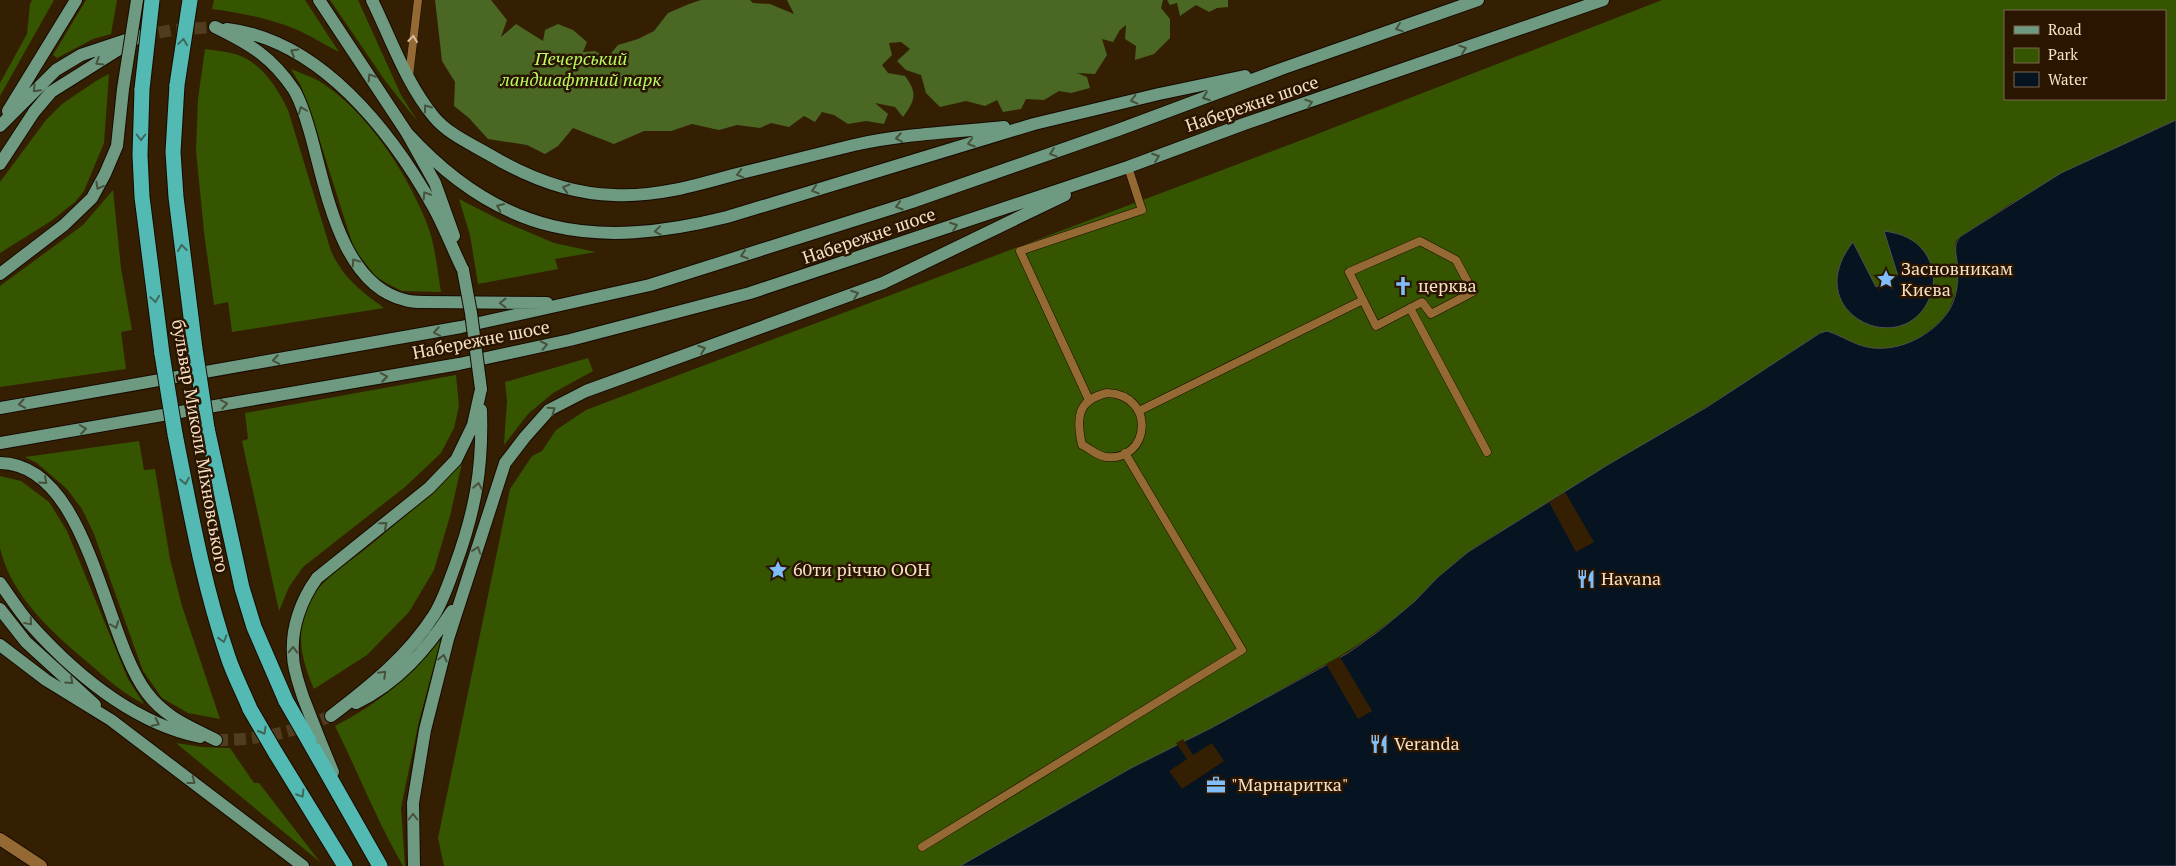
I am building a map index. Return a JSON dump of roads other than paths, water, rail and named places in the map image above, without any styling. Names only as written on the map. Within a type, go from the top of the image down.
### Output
[{"type":"highway","name":"бульвар Миколи Міхновського","points":[[152,0],[142,89],[140,155],[142,198],[162,354],[175,434],[201,561],[228,658],[250,709],[345,866]]},
{"type":"highway","name":"бульвар Миколи Міхновського","points":[[190,0],[177,85],[173,152],[176,197],[207,428],[242,588],[254,627],[286,701],[314,739],[346,807],[380,866]]},
{"type":"main road","points":[[0,124],[76,0]]},
{"type":"main road","points":[[0,274],[64,225],[92,198],[106,174],[117,146],[123,89],[137,0]]},
{"type":"main road","points":[[319,0],[407,133],[435,183],[448,217],[463,270],[472,313],[481,389],[482,441],[479,484],[466,537],[434,615],[380,678],[331,716],[380,691],[397,678],[431,643],[461,596]]},
{"type":"main road","points":[[372,0],[409,78],[435,118],[453,133],[503,163],[554,184],[581,192],[614,196],[643,195],[679,190],[857,145],[912,136],[1034,124]]},
{"type":"main road","name":"Набережне шосе","points":[[0,408],[461,327],[650,285],[912,202],[1478,0]]},
{"type":"main road","name":"Набережне шосе","points":[[0,443],[459,364],[658,318],[788,282],[1012,205],[1128,168],[1244,124],[1603,0]]},
{"type":"main road","points":[[463,270],[434,208],[408,166],[367,112],[316,65],[275,41],[247,31],[215,27],[246,42],[273,63],[295,92],[307,123],[339,234],[362,273],[384,290],[404,300],[424,302],[570,303]]},
{"type":"main road","points":[[0,124],[56,70],[81,56],[110,44],[140,36],[52,92],[34,112],[0,164]]},
{"type":"main road","points":[[407,133],[425,153],[478,194],[535,222],[581,232],[606,234],[643,233],[685,228],[727,218],[1034,124],[1159,94],[1284,68]]},
{"type":"main road","points":[[414,866],[413,803],[424,739],[448,639],[505,463],[525,436],[549,410],[586,391],[883,283],[1110,174]]},
{"type":"main road","points":[[314,739],[292,656],[294,629],[307,592],[317,578],[429,488],[456,460],[473,425],[481,389]]},
{"type":"main road","points":[[0,463],[10,463],[35,473],[59,495],[83,538],[130,665],[146,692],[173,719],[216,740],[168,728],[113,698],[70,664],[36,630],[0,584]]},
{"type":"main road","points":[[0,609],[26,642],[111,720],[303,866]]},
{"type":"main road","points":[[0,645],[46,680],[111,720]]},
{"type":"street","points":[[0,839],[41,866]]},
{"type":"lane","points":[[409,78],[418,0]]},
{"type":"lane","points":[[1090,400],[1020,251],[1142,210],[1128,168]]},
{"type":"lane","points":[[1420,241],[1456,260],[1473,292],[1431,314],[1422,302],[1410,308],[1376,326],[1349,272],[1420,241]]},
{"type":"lane","points":[[1139,411],[1363,300]]},
{"type":"lane","points":[[1410,308],[1487,452]]},
{"type":"lane","points":[[1107,392],[1117,393],[1126,397],[1139,411],[1142,430],[1133,448],[1115,457],[1104,457],[1082,445],[1078,427],[1079,417],[1083,408],[1090,400],[1107,392]]},
{"type":"lane","points":[[922,847],[1242,650],[1125,453]]},
{"type":"water","points":[[2176,120],[2176,866],[960,866],[1131,768],[1213,727],[1348,653],[1379,631],[1414,602],[1438,577],[1468,552],[1609,464],[1707,407],[1820,333],[1827,331],[1860,345],[1873,348],[1894,347],[1915,340],[1925,334],[1948,312],[1953,302],[1958,276],[1956,244],[1961,236],[2061,173]]},
{"type":"water","points":[[1884,231],[1899,234],[1918,245],[1927,256],[1933,272],[1934,281],[1930,297],[1917,316],[1899,326],[1879,327],[1861,321],[1846,308],[1838,290],[1839,267],[1853,242],[1876,287],[1898,276]]},
{"type":"tunnel","points":[[141,36],[173,30],[215,27]]},
{"type":"tunnel","points":[[216,740],[261,737],[302,727],[331,716]]},
{"type":"place","name":"Засновникам Києва","points":[[1886,279]]},
{"type":"place","name":"церква","points":[[1403,286]]},
{"type":"place","name":"60ти річчю ООН","points":[[778,570]]},
{"type":"place","name":"Havana","points":[[1586,579]]},
{"type":"place","name":"Veranda","points":[[1379,744]]},
{"type":"place","name":"\"Марнаритка\"","points":[[1216,785]]},
{"type":"park label","name":"Печерський ландшафтний парк","points":[[581,69]]}]
